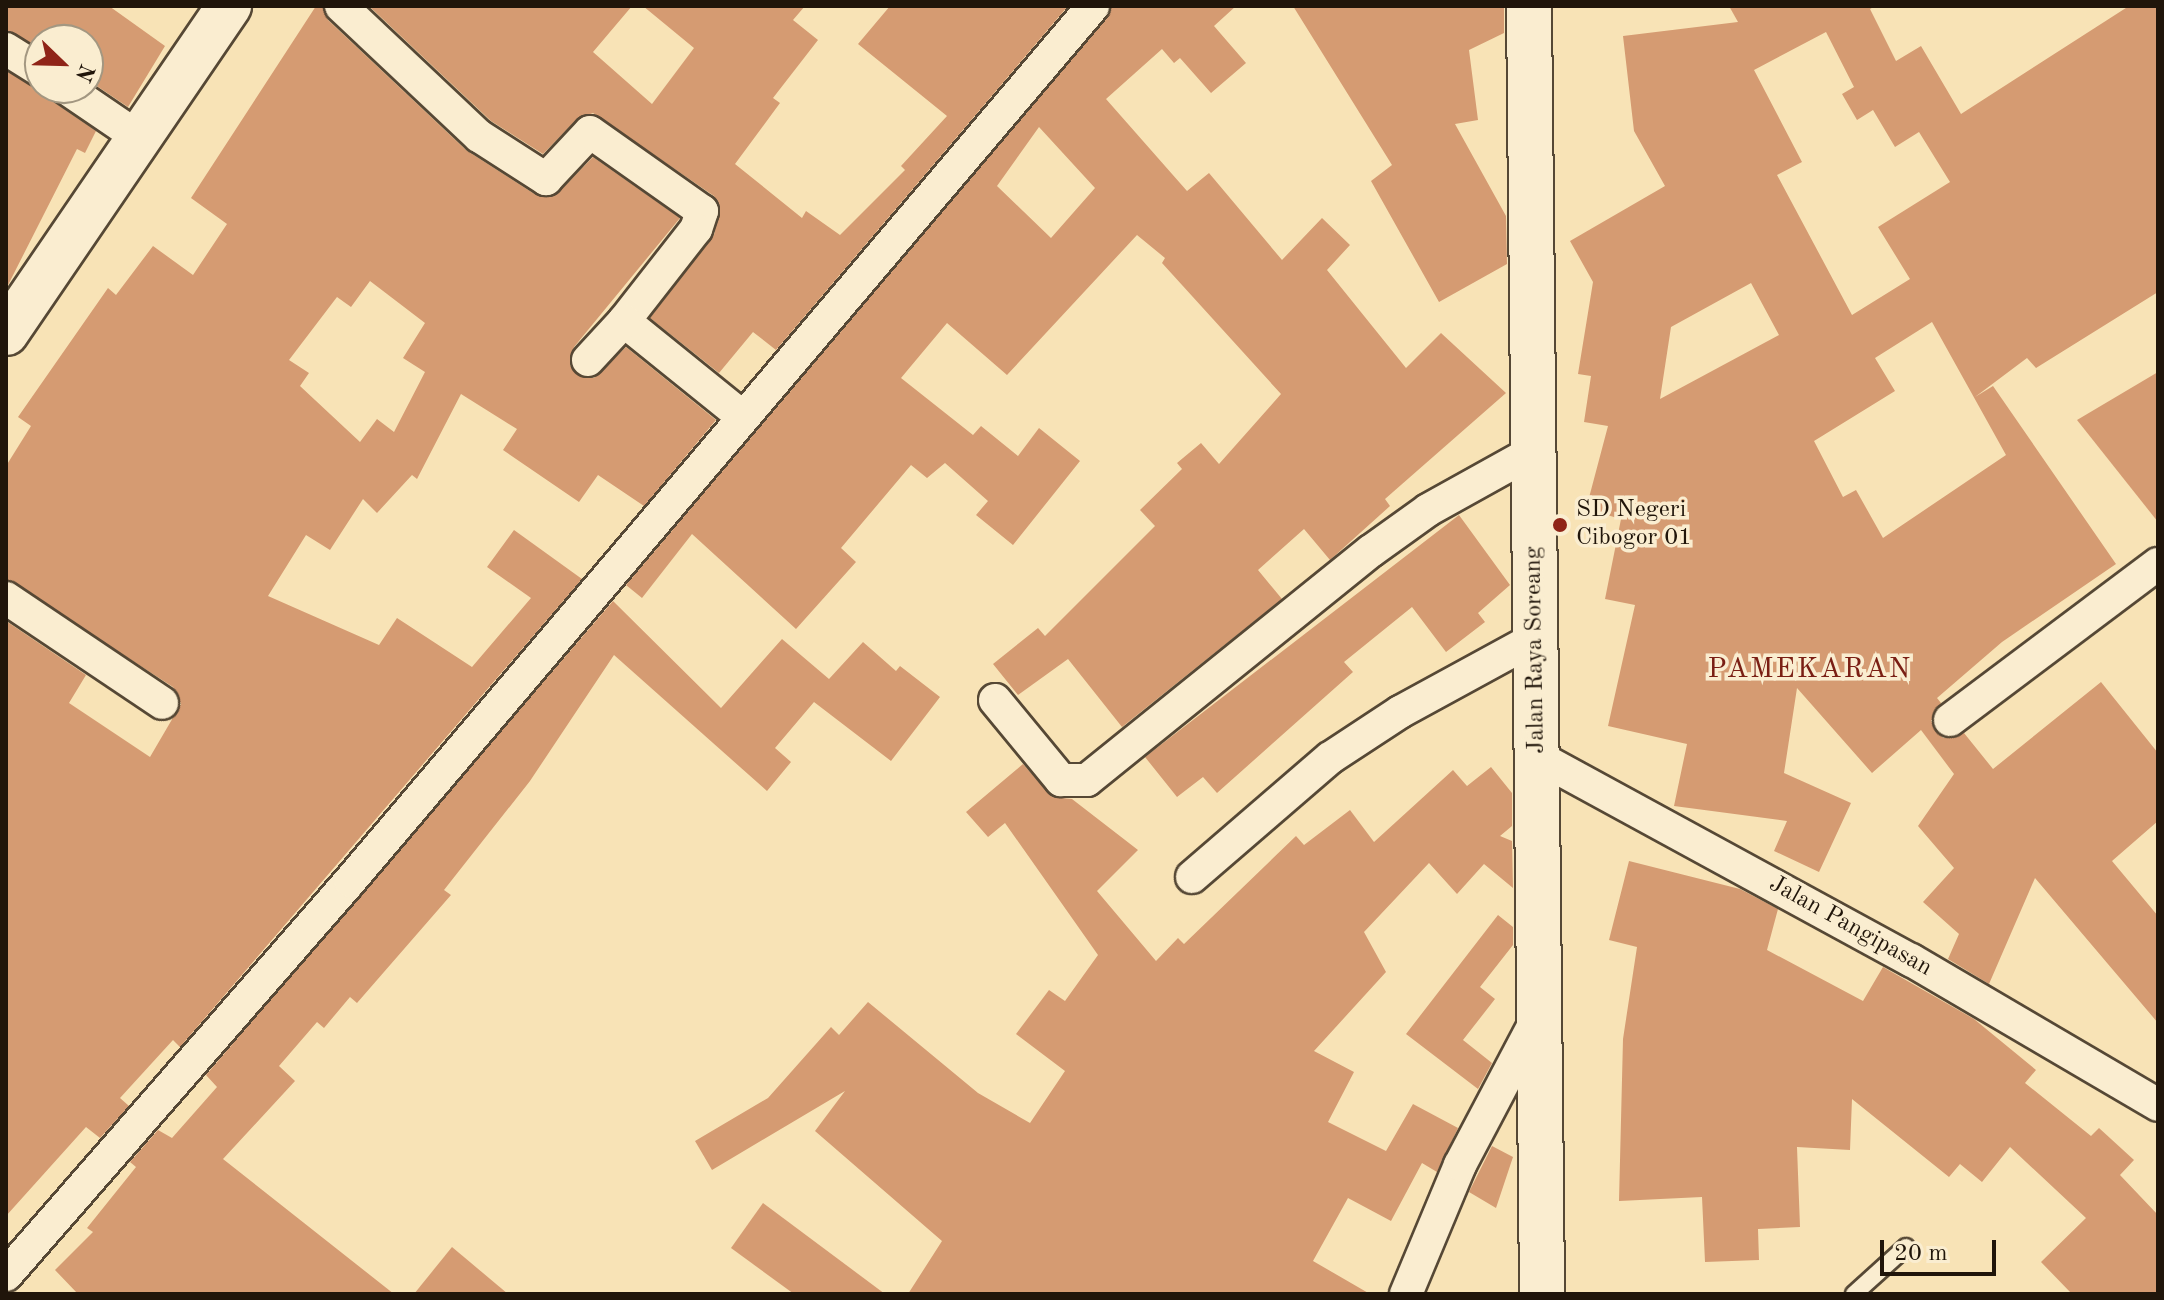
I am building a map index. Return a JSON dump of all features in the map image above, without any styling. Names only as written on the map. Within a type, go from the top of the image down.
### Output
[{"type":"main road","points":[[6,333],[229,6]]},
{"type":"main road","name":"Jalan Raya Soreang","points":[[1529,6],[1542,1294]]},
{"type":"street","points":[[341,6],[479,136],[546,179],[594,132],[702,211],[696,229],[624,321],[588,360]]},
{"type":"street","points":[[6,1275],[350,881],[1093,6]]},
{"type":"street","points":[[6,49],[24,60]]},
{"type":"street","points":[[90,104],[138,137]]},
{"type":"street","points":[[624,321],[743,417]]},
{"type":"street","points":[[995,700],[1061,780],[1087,780],[1371,551],[1428,510],[1534,451]]},
{"type":"street","points":[[1950,720],[2158,564]]},
{"type":"street","points":[[6,598],[162,703]]},
{"type":"street","points":[[1192,877],[1330,758],[1400,712],[1536,638]]},
{"type":"street","name":"Jalan Pangipasan","points":[[1538,757],[1911,960],[2158,1105]]},
{"type":"street","points":[[1406,1294],[1460,1165],[1537,1019]]},
{"type":"lane","points":[[1854,1294],[1906,1247]]},
{"type":"building","points":[[6,6],[109,6],[165,46],[128,107],[104,91],[104,24],[24,24],[24,40],[6,30]]},
{"type":"building","points":[[316,6],[323,6],[328,20],[466,150],[536,195],[559,192],[593,157],[680,218],[574,347],[570,365],[576,374],[594,378],[626,347],[716,420],[644,506],[598,475],[579,502],[503,450],[517,429],[461,394],[417,479],[412,475],[377,513],[363,499],[330,550],[306,535],[268,596],[379,645],[397,618],[472,667],[531,598],[487,567],[514,530],[582,579],[180,1047],[173,1040],[120,1098],[129,1106],[100,1138],[86,1127],[6,1216],[6,621],[86,675],[69,703],[150,757],[181,704],[173,687],[6,579],[6,466],[31,426],[18,417],[108,288],[116,295],[153,246],[193,275],[227,224],[191,198]],"holes":[[[370,281],[425,323],[403,358],[425,372],[394,432],[377,419],[360,442],[300,386],[309,373],[289,360],[337,297],[351,307]]]},
{"type":"building","points":[[369,6],[632,6],[593,52],[652,104],[694,48],[643,6],[805,6],[793,20],[818,40],[773,98],[780,103],[735,164],[802,218],[806,211],[840,235],[905,170],[901,166],[947,116],[858,44],[890,6],[1068,6],[776,350],[753,332],[719,373],[650,318],[714,235],[720,206],[714,196],[593,113],[577,119],[543,154],[491,121]]},
{"type":"building","points":[[1112,6],[1236,6],[1214,26],[1246,63],[1211,93],[1180,58],[1174,63],[1162,49],[1106,99],[1187,191],[1209,173],[1282,260],[1322,218],[1350,245],[1327,270],[1406,368],[1441,333],[1506,393],[1385,499],[1390,506],[1330,560],[1304,529],[1258,570],[1282,599],[1122,727],[1068,659],[1018,695],[993,664],[1038,628],[1045,636],[1155,526],[1140,510],[1182,469],[1177,463],[1201,443],[1219,464],[1281,394],[1162,263],[1165,258],[1137,235],[1007,375],[947,323],[901,378],[973,435],[981,426],[1018,456],[1039,428],[1080,461],[1013,545],[976,515],[988,501],[945,463],[927,478],[911,465],[841,548],[856,562],[796,629],[692,534],[642,598],[626,585],[1107,18]],"holes":[[[1039,127],[1095,188],[1051,238],[997,186]]]},
{"type":"building","points":[[1293,6],[1504,6],[1504,33],[1469,50],[1478,120],[1455,124],[1506,216],[1507,264],[1439,302],[1371,181],[1392,165]]},
{"type":"building","points":[[1729,6],[1875,6],[1870,9],[1896,61],[1921,46],[1961,114],[2129,6],[2158,6],[2158,292],[2036,368],[2027,358],[1975,397],[1993,386],[2116,564],[2002,642],[1937,698],[1941,703],[1931,721],[1943,738],[1964,733],[1993,769],[2101,682],[2158,753],[2158,821],[2112,861],[2158,916],[2158,1023],[2035,878],[1989,984],[1948,959],[1959,934],[1923,902],[1954,868],[1918,826],[1954,774],[1921,730],[1872,773],[1797,688],[1784,773],[1851,803],[1819,872],[1774,851],[1787,821],[1674,806],[1687,744],[1608,726],[1635,605],[1605,599],[1621,519],[1586,509],[1608,426],[1584,422],[1591,376],[1578,374],[1593,282],[1570,241],[1665,186],[1634,131],[1623,36],[1738,22]],"holes":[[[1826,32],[1854,87],[1842,94],[1857,120],[1873,110],[1895,147],[1919,132],[1950,182],[1878,227],[1910,279],[1852,315],[1777,175],[1802,162],[1754,70]],[[1751,283],[1779,335],[1660,399],[1671,327]],[[1932,322],[2006,455],[1883,538],[1856,490],[1843,497],[1814,441],[1895,391],[1875,358]]]},
{"type":"building","points":[[6,71],[24,78],[24,104],[56,104],[96,131],[85,153],[77,149],[6,289]]},
{"type":"building","points":[[2158,372],[2158,522],[2077,420]]},
{"type":"building","points":[[1459,515],[1510,585],[1478,613],[1485,622],[1446,652],[1412,607],[1344,662],[1353,672],[1217,793],[1203,777],[1177,797],[1145,757]]},
{"type":"building","points":[[613,601],[721,708],[782,639],[829,679],[863,642],[896,671],[900,666],[940,697],[891,761],[814,702],[775,748],[791,762],[767,791],[614,655],[530,781],[444,890],[451,895],[357,1003],[350,997],[324,1028],[317,1022],[279,1066],[295,1081],[223,1159],[394,1294],[78,1294],[55,1270],[93,1232],[87,1228],[136,1167],[130,1162],[158,1130],[172,1138],[217,1087],[206,1075]]},
{"type":"building","points":[[1023,764],[1052,797],[1072,799],[1138,850],[1097,891],[1156,961],[1178,938],[1184,944],[1296,836],[1304,845],[1350,810],[1374,842],[1453,770],[1467,786],[1491,767],[1512,793],[1512,826],[1500,836],[1512,841],[1513,888],[1484,864],[1457,894],[1429,863],[1364,932],[1386,972],[1314,1051],[1354,1072],[1328,1122],[1386,1151],[1413,1104],[1458,1128],[1437,1172],[1422,1163],[1391,1221],[1348,1198],[1313,1261],[1370,1294],[908,1294],[942,1241],[815,1131],[845,1091],[712,1170],[695,1141],[768,1098],[831,1027],[839,1035],[868,1002],[978,1093],[1030,1123],[1065,1071],[1016,1034],[1049,990],[1065,1001],[1098,955],[1005,823],[988,837],[966,812]]},
{"type":"building","points":[[1629,861],[1740,889],[1778,909],[1767,950],[1863,1001],[1883,967],[1974,1019],[2036,1070],[2025,1083],[2091,1136],[2099,1128],[2134,1160],[2120,1175],[2158,1215],[2158,1294],[2072,1294],[2041,1262],[2086,1218],[2010,1147],[1982,1182],[1960,1164],[1949,1177],[1852,1099],[1850,1150],[1797,1147],[1800,1227],[1758,1229],[1759,1260],[1705,1262],[1702,1197],[1619,1201],[1623,1039],[1637,947],[1609,940]]},
{"type":"building","points":[[1498,915],[1513,927],[1513,945],[1480,987],[1495,999],[1463,1040],[1492,1063],[1478,1089],[1406,1034]]},
{"type":"building","points":[[1492,1146],[1513,1157],[1496,1208],[1469,1192]]},
{"type":"building","points":[[763,1203],[885,1294],[794,1294],[731,1248]]},
{"type":"building","points":[[452,1247],[508,1294],[414,1294]]},
{"type":"place","name":"SD Negeri Cibogor 01","points":[[1560,525]]},
{"type":"district","name":"PAMEKARAN","points":[[1810,670]]}]
